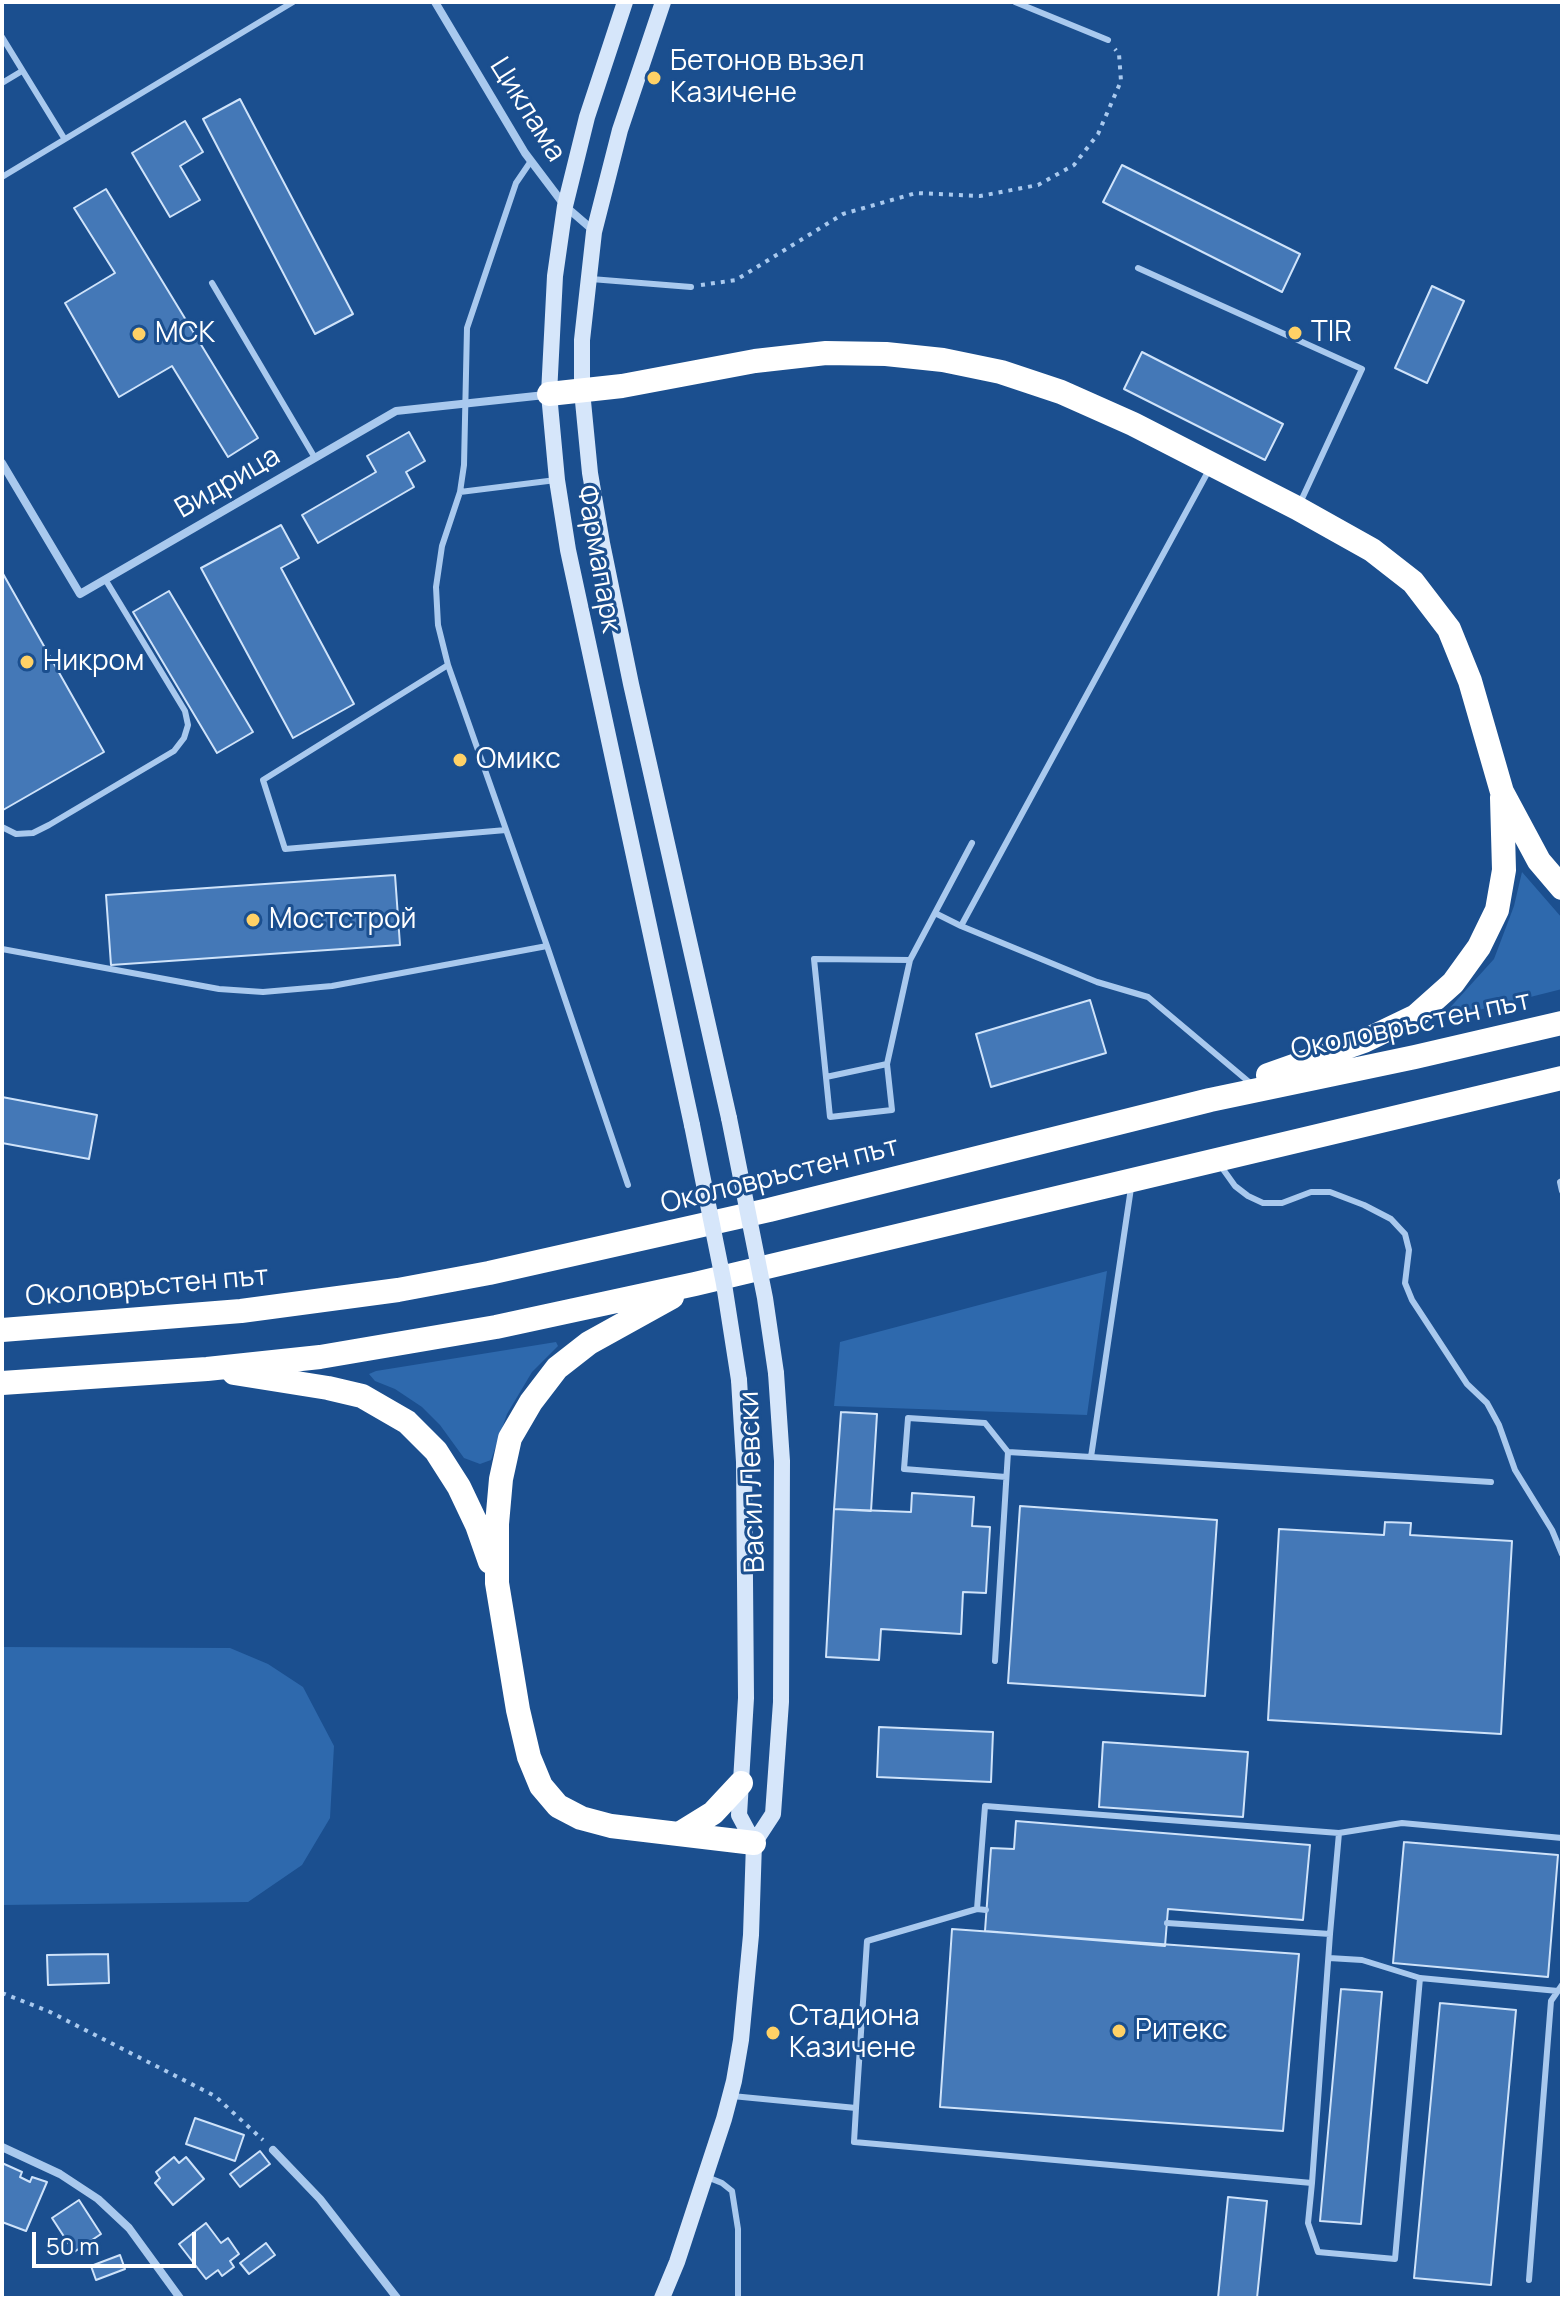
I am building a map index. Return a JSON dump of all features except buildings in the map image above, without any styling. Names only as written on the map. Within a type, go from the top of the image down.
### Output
[{"type":"highway","points":[[549,394],[755,361],[826,353],[886,354],[943,360],[1001,372],[1061,392],[1133,424],[1372,550],[1413,582],[1449,629],[1470,681],[1502,792],[1539,861],[1562,888]]},
{"type":"highway","points":[[1210,1100],[1249,1082],[1364,1041],[1416,1016],[1453,983],[1479,947],[1497,910],[1504,870],[1502,792]]},
{"type":"highway","name":"Околовръстен път","points":[[2,1330],[241,1311],[398,1290],[489,1273],[769,1210],[1210,1100],[1562,1023]]},
{"type":"highway","points":[[2,1383],[207,1369],[320,1357],[481,1330],[695,1284],[1562,1078]]},
{"type":"highway","points":[[695,1284],[589,1343],[557,1368],[531,1402],[510,1438],[501,1479],[497,1583],[529,1757],[541,1786],[558,1806],[581,1818],[611,1826],[754,1843]]},
{"type":"highway","points":[[207,1369],[362,1396],[407,1422],[436,1451],[459,1487],[477,1525],[497,1583]]},
{"type":"highway","points":[[679,1834],[713,1813],[741,1783]]},
{"type":"street","name":"Циклама","points":[[435,2],[531,161],[565,206],[594,232]]},
{"type":"street","name":"Фармапарк","points":[[625,2],[587,117],[565,206],[555,276],[549,394],[557,480],[597,690],[692,1125]]},
{"type":"street","name":"Фармапарк","points":[[663,2],[620,130],[594,232],[582,340],[582,391],[588,460],[602,543],[729,1118]]},
{"type":"street","name":"Видрица","points":[[3,465],[80,594],[396,411],[549,394]]},
{"type":"street","name":"Васил Левски","points":[[729,1118],[765,1298],[776,1373],[782,1461],[781,1702],[773,1814],[754,1843]]},
{"type":"street","name":"Васил Левски","points":[[662,2298],[677,2262],[730,2096],[741,2040],[753,1896],[754,1843],[739,1815],[746,1698],[746,1565],[739,1380],[724,1284],[692,1125]]},
{"type":"street","points":[[2,2147],[60,2174],[98,2199],[129,2228],[180,2298]]},
{"type":"street","points":[[273,2150],[320,2199],[397,2298]]},
{"type":"lane","points":[[2,177],[293,2]]},
{"type":"lane","points":[[1015,2],[1108,40]]},
{"type":"lane","points":[[2,37],[64,138]]},
{"type":"lane","points":[[2,83],[22,71]]},
{"type":"lane","points":[[531,161],[516,183],[467,328],[464,465],[460,492],[442,546],[436,587],[438,625],[448,665],[628,1185]]},
{"type":"lane","points":[[1138,268],[1362,369],[1297,508]]},
{"type":"lane","points":[[587,278],[691,287]]},
{"type":"lane","points":[[212,283],[315,458]]},
{"type":"lane","points":[[961,926],[1212,465]]},
{"type":"lane","points":[[460,492],[557,480]]},
{"type":"lane","points":[[2,827],[16,834],[33,833],[174,751],[184,738],[188,725],[185,711],[105,579]]},
{"type":"lane","points":[[448,665],[263,780],[285,849],[506,830]]},
{"type":"lane","points":[[910,960],[814,959],[830,1117],[892,1110],[887,1064],[910,960],[972,843]]},
{"type":"lane","points":[[935,913],[1097,982],[1148,997],[1249,1082]]},
{"type":"lane","points":[[2,949],[219,989],[263,992],[332,986],[547,946]]},
{"type":"lane","points":[[826,1077],[887,1064]]},
{"type":"lane","points":[[1215,1159],[1235,1186],[1263,1203],[1282,1203],[1311,1192],[1330,1192],[1391,1219],[1405,1234],[1409,1250],[1405,1283],[1412,1300],[1467,1384],[1487,1403],[1499,1425],[1515,1470],[1552,1530],[1562,1554]]},
{"type":"lane","points":[[1091,1457],[1133,1178]]},
{"type":"lane","points":[[1562,1181],[1562,1191]]},
{"type":"lane","points":[[995,1661],[1008,1452],[985,1423],[908,1418],[904,1469],[1006,1477]]},
{"type":"lane","points":[[1008,1452],[1491,1482]]},
{"type":"lane","points":[[977,1909],[985,1806],[1339,1833],[1402,1823],[1562,1838]]},
{"type":"lane","points":[[1339,1833],[1308,2223],[1318,2252],[1395,2259],[1420,1978]]},
{"type":"lane","points":[[986,1910],[977,1909],[867,1941],[854,2142],[1312,2183]]},
{"type":"lane","points":[[1167,1923],[1330,1934]]},
{"type":"lane","points":[[1329,1958],[1362,1960],[1420,1978],[1560,1988]]},
{"type":"lane","points":[[1529,2280],[1551,2001],[1560,1988]]},
{"type":"lane","points":[[730,2096],[856,2108]]},
{"type":"lane","points":[[705,2176],[732,2191],[738,2229],[738,2298]]},
{"type":"path","points":[[691,287],[736,280],[843,214],[916,193],[980,196],[1038,185],[1074,165],[1098,134],[1121,81],[1119,54],[1108,40]]},
{"type":"path","points":[[2,1993],[48,2011],[215,2096],[273,2150]]},
{"type":"shaded area","points":[[1522,872],[1562,918],[1562,989],[1447,1018],[1446,1012],[1494,959],[1514,906]]},
{"type":"shaded area","points":[[1107,1271],[1087,1415],[834,1406],[840,1342]]},
{"type":"shaded area","points":[[556,1342],[558,1346],[532,1372],[507,1414],[491,1460],[480,1464],[464,1458],[440,1425],[422,1407],[395,1389],[375,1381],[369,1374],[376,1371]]},
{"type":"shaded area","points":[[2,1647],[230,1648],[268,1664],[303,1687],[334,1746],[330,1818],[302,1865],[248,1902],[2,1905]]},
{"type":"place","name":"Бетонов възел Казичене","points":[[654,78]]},
{"type":"place","name":"TIR","points":[[1295,333]]},
{"type":"place","name":"МСК","points":[[139,334]]},
{"type":"place","name":"Никром","points":[[27,662]]},
{"type":"place","name":"Омикс","points":[[460,760]]},
{"type":"place","name":"Мостстрой","points":[[253,920]]},
{"type":"place","name":"Ритекс","points":[[1119,2031]]},
{"type":"place","name":"Стадиона Казичене","points":[[773,2033]]}]
